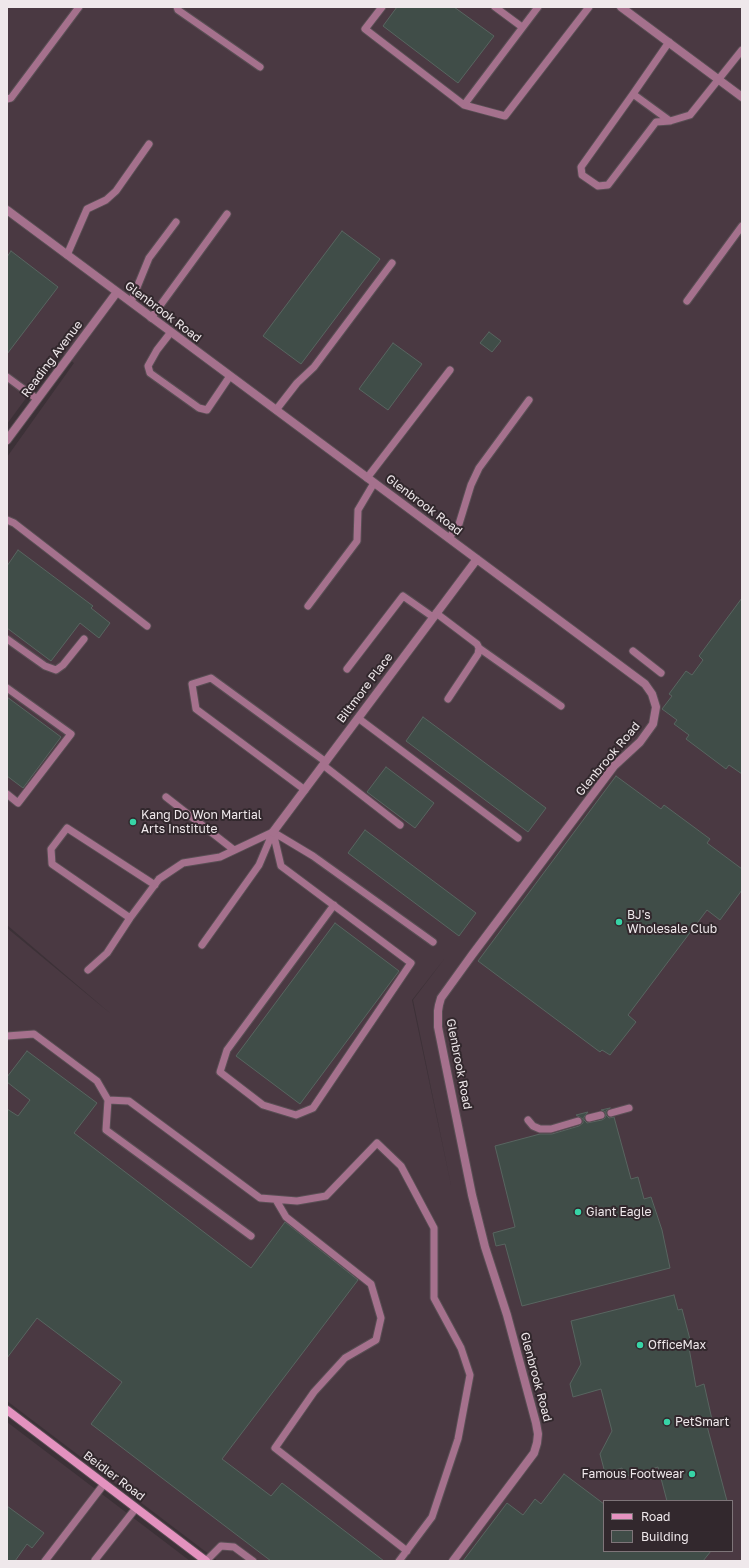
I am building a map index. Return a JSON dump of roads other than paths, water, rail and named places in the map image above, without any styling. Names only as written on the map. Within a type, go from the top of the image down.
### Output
[{"type":"street","points":[[621,7],[742,97]]},
{"type":"street","name":"Glenbrook Road","points":[[7,210],[645,684],[652,694],[656,707],[653,724],[640,742],[614,766],[441,998],[439,1004],[438,1028],[472,1195],[485,1247],[507,1315],[538,1434],[538,1443],[534,1453],[452,1561]]},
{"type":"street","name":"Reading Avenue","points":[[7,440],[117,292]]},
{"type":"street","name":"Biltmore Place","points":[[273,832],[477,559]]},
{"type":"street","name":"Beidler Road","points":[[7,1410],[204,1560]]},
{"type":"lane","points":[[7,99],[11,98],[79,7]]},
{"type":"lane","points":[[177,7],[178,10],[260,67]]},
{"type":"lane","points":[[382,7],[365,29],[464,106],[505,116],[589,7]]},
{"type":"lane","points":[[495,7],[522,27]]},
{"type":"lane","points":[[464,106],[538,7]]},
{"type":"lane","points":[[669,42],[581,167],[582,175],[598,186],[608,184],[656,122],[670,121],[690,115],[742,50]]},
{"type":"lane","points":[[633,94],[670,121]]},
{"type":"lane","points":[[67,255],[87,209],[106,200],[116,191],[149,144]]},
{"type":"lane","points":[[151,318],[227,214]]},
{"type":"lane","points":[[131,302],[149,258],[176,222]]},
{"type":"lane","points":[[687,301],[742,226]]},
{"type":"lane","points":[[276,410],[297,383],[314,368],[392,263]]},
{"type":"lane","points":[[171,332],[157,350],[148,366],[150,373],[199,408],[207,410],[230,376]]},
{"type":"lane","points":[[367,478],[450,370]]},
{"type":"lane","points":[[7,376],[37,399]]},
{"type":"lane","points":[[449,538],[459,524],[478,468],[530,400]]},
{"type":"lane","points":[[308,606],[357,541],[358,510],[374,483]]},
{"type":"lane","points":[[7,520],[14,523],[147,626]]},
{"type":"lane","points":[[347,669],[403,596],[435,615],[477,644],[479,648],[561,706]]},
{"type":"lane","points":[[7,639],[44,666],[56,670],[63,665],[84,639]]},
{"type":"lane","points":[[448,699],[478,654],[479,648]]},
{"type":"lane","points":[[633,651],[661,673]]},
{"type":"lane","points":[[305,790],[196,709],[192,684],[211,678],[324,764],[400,825]]},
{"type":"lane","points":[[7,688],[71,734],[18,802],[7,794]]},
{"type":"lane","points":[[358,718],[518,838]]},
{"type":"lane","points":[[166,797],[234,850]]},
{"type":"lane","points":[[130,918],[52,864],[51,849],[67,828],[155,885]]},
{"type":"lane","points":[[88,970],[108,953],[130,918],[159,879],[182,862],[220,857],[273,832]]},
{"type":"lane","points":[[273,832],[281,866],[334,905],[411,963],[313,1108],[296,1114],[263,1105],[220,1072],[227,1050],[334,905]]},
{"type":"lane","points":[[273,832],[312,856],[433,942]]},
{"type":"lane","points":[[202,945],[259,865],[273,832]]},
{"type":"lane","points":[[7,1036],[34,1034],[97,1080],[108,1100],[106,1130],[251,1236]]},
{"type":"lane","points":[[108,1100],[129,1101],[260,1198],[297,1201],[326,1196],[377,1143],[401,1166],[434,1228],[434,1298],[461,1348],[470,1375],[458,1439],[432,1516],[400,1561]]},
{"type":"lane","points":[[611,1112],[628,1108]]},
{"type":"lane","points":[[590,1118],[601,1115]]},
{"type":"lane","points":[[528,1120],[533,1126],[540,1129],[551,1128],[578,1121]]},
{"type":"lane","points":[[276,1200],[286,1217],[372,1284],[381,1318],[376,1340],[346,1358],[314,1392],[276,1448],[407,1551]]},
{"type":"lane","points":[[45,1561],[104,1484]]},
{"type":"lane","points":[[95,1560],[136,1508]]},
{"type":"lane","points":[[204,1560],[222,1546],[234,1547],[253,1561]]},
{"type":"place","name":"Kang Do Won Martial Arts Institute","points":[[133,822]]},
{"type":"place","name":"BJ's Wholesale Club","points":[[619,922]]},
{"type":"place","name":"Giant Eagle","points":[[578,1212]]},
{"type":"place","name":"OfficeMax","points":[[640,1345]]},
{"type":"place","name":"PetSmart","points":[[667,1422]]},
{"type":"place","name":"Famous Footwear","points":[[692,1474]]}]
